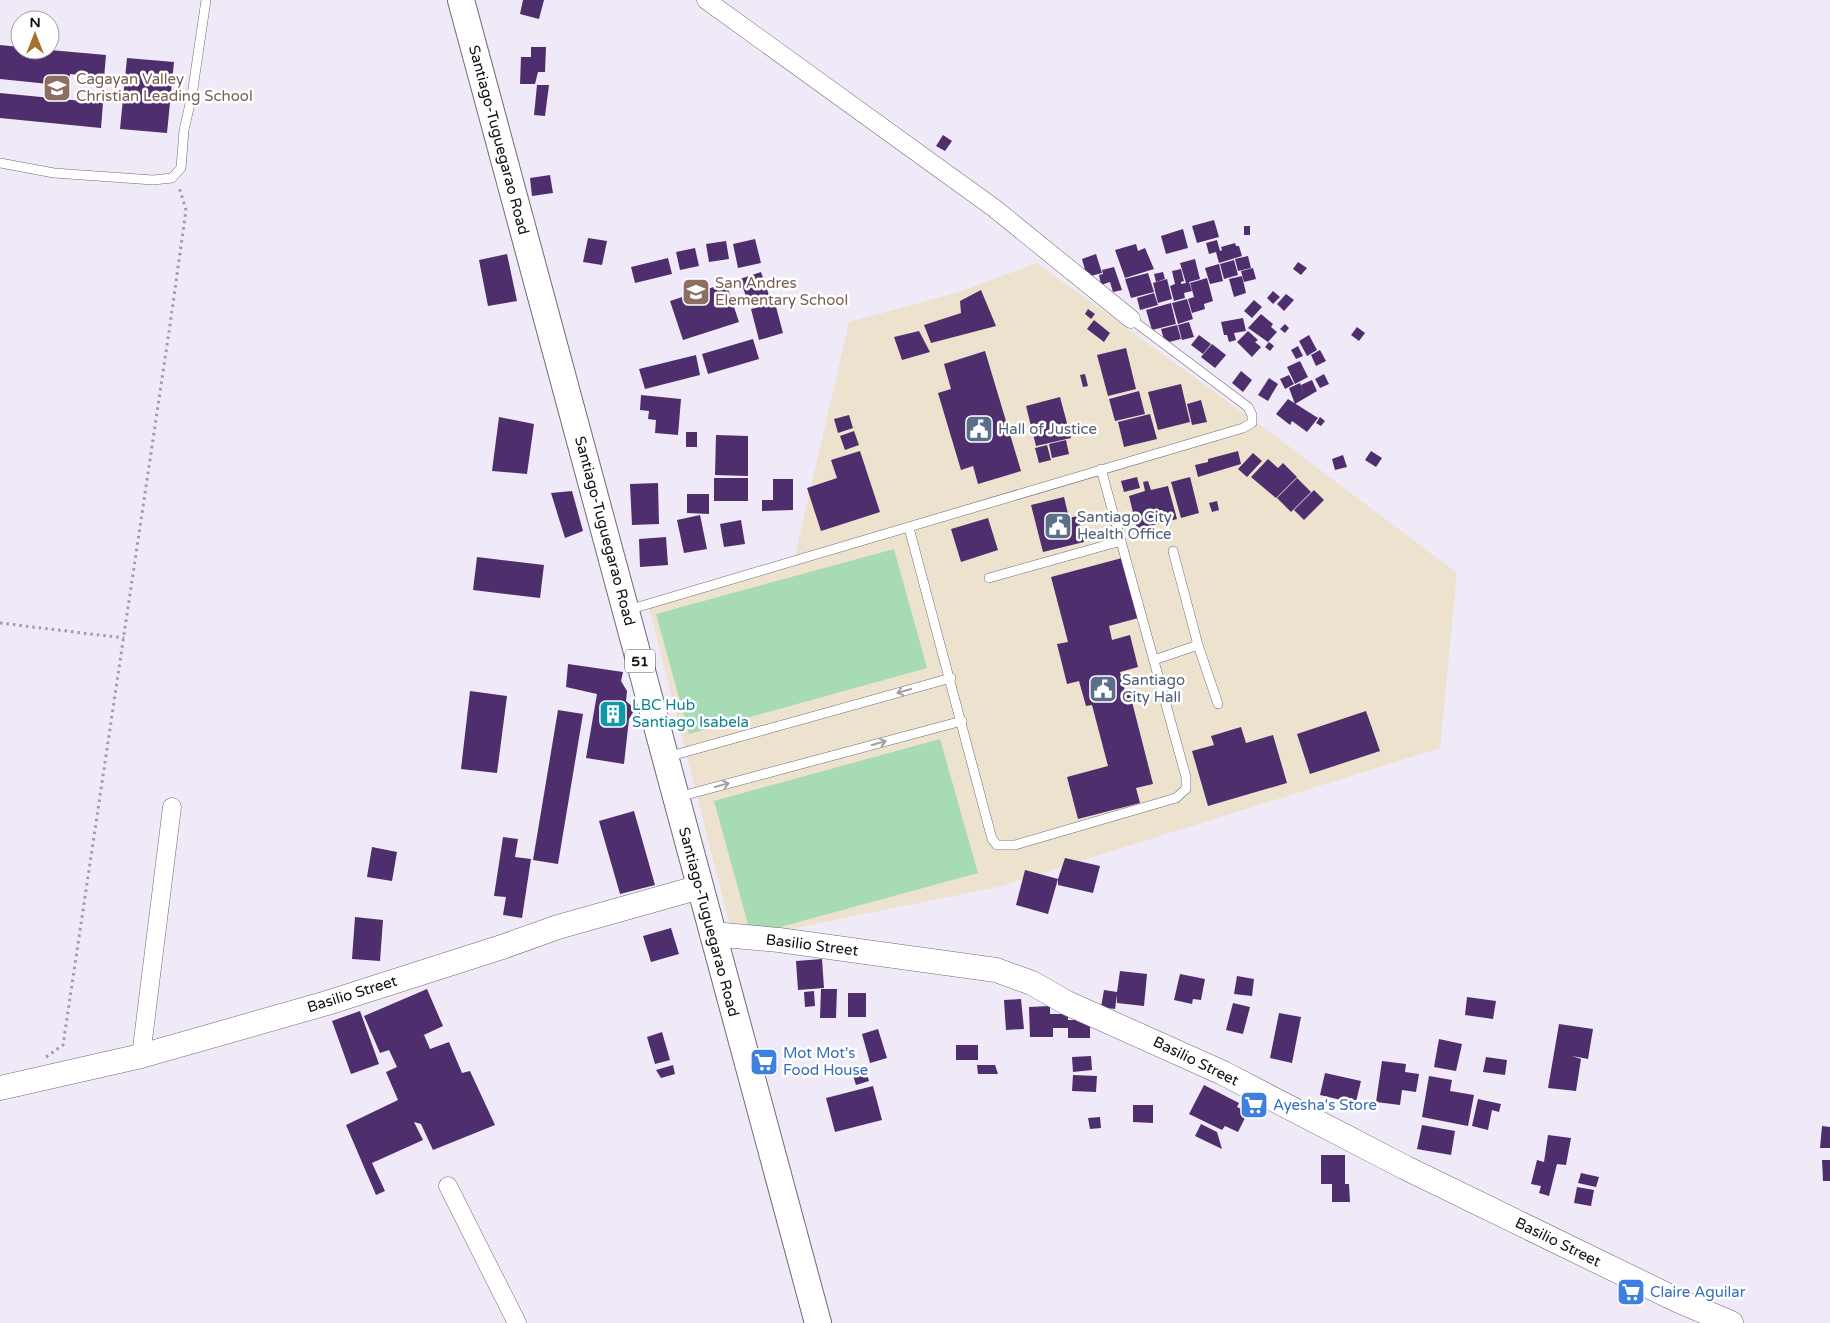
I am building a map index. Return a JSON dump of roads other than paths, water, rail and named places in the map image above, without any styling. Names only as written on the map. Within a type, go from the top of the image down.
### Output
[{"type":"main road","name":"Santiago-Tuguegarao Road","points":[[461,0],[818,1323]]},
{"type":"street","points":[[706,0],[994,208],[1131,319]]},
{"type":"street","points":[[141,1056],[172,807]]},
{"type":"street","name":"Basilio Street","points":[[0,1088],[141,1056],[327,1003],[558,927],[700,887]]},
{"type":"street","name":"Basilio Street","points":[[712,934],[779,940],[996,970],[1032,983],[1067,1003],[1223,1073],[1406,1168],[1677,1300],[1731,1323]]},
{"type":"street","points":[[448,1186],[517,1323]]},
{"type":"lane","points":[[0,163],[64,173],[153,180],[172,178],[181,168],[184,130],[192,95],[206,0]]},
{"type":"lane","points":[[626,610],[909,528],[1243,428],[1252,423],[1253,419],[1248,407],[1131,319]]},
{"type":"lane","points":[[909,528],[951,678],[992,839],[997,845],[1014,845],[1176,798],[1186,789],[1186,777],[1101,469]]},
{"type":"lane","points":[[989,578],[1121,541]]},
{"type":"lane","points":[[1173,552],[1198,645],[1218,704]]},
{"type":"lane","points":[[1154,660],[1198,645]]},
{"type":"lane","points":[[665,757],[951,678]]},
{"type":"lane","points":[[675,798],[962,720]]},
{"type":"place","name":"Cagayan Valley Christian Leading School","points":[[57,88]]},
{"type":"place","name":"San Andres Elementary School","points":[[696,292]]},
{"type":"place","name":"Hall of Justice","points":[[979,429]]},
{"type":"place","name":"Santiago City Health Office","points":[[1058,526]]},
{"type":"place","name":"Santiago City Hall","points":[[1103,689]]},
{"type":"place","name":"LBC Hub Santiago Isabela","points":[[613,714]]},
{"type":"place","name":"Mot Mot's Food House","points":[[764,1062]]},
{"type":"place","name":"Ayesha's Store","points":[[1254,1105]]},
{"type":"place","name":"Claire Aguilar","points":[[1631,1292]]}]
